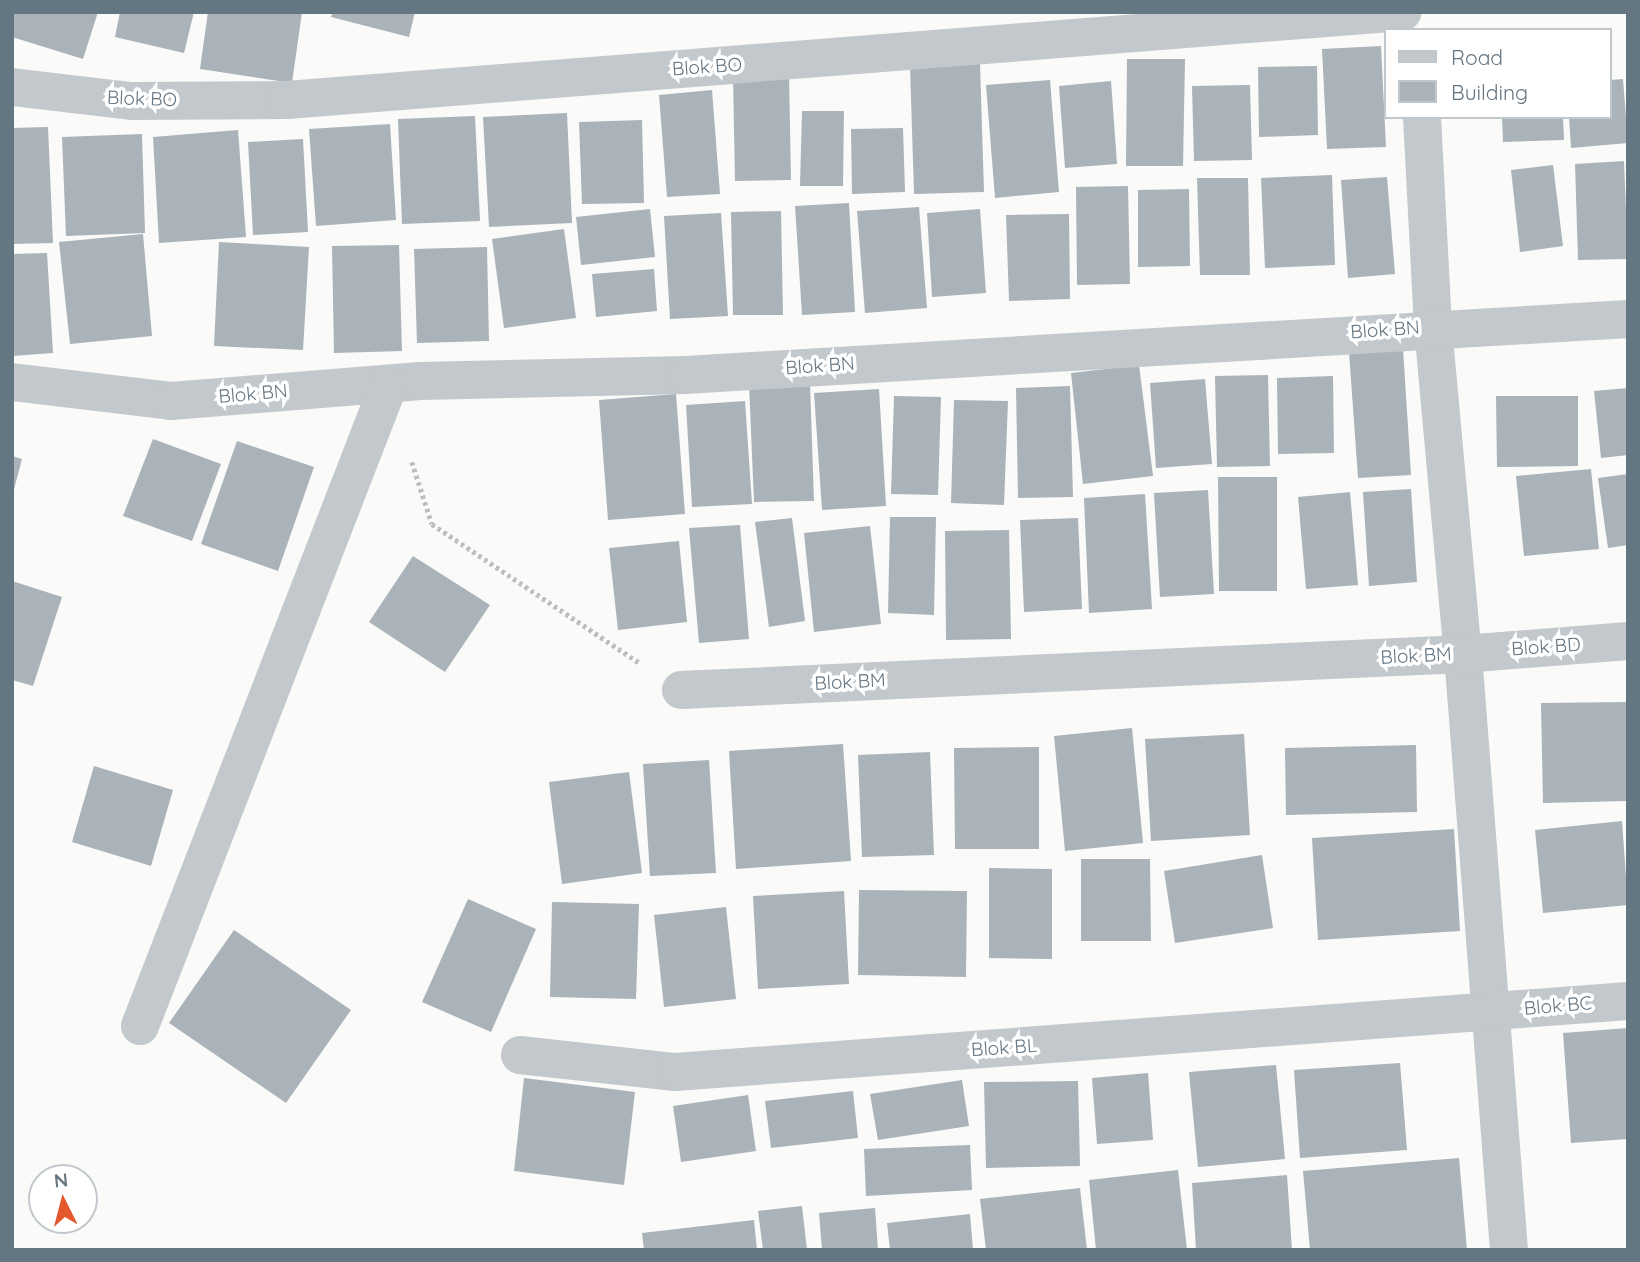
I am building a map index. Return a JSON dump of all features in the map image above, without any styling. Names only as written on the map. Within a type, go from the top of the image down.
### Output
[{"type":"street","name":"Blok BO","points":[[12,87],[131,101],[288,100],[1403,12]]},
{"type":"street","points":[[1422,119],[1433,327],[1463,654],[1509,1250]]},
{"type":"street","name":"Blok BN","points":[[12,382],[171,401],[405,382],[685,374],[1433,327],[1628,319]]},
{"type":"street","points":[[140,1026],[405,382]]},
{"type":"street","name":"Blok BD","points":[[1463,654],[1628,641]]},
{"type":"street","name":"Blok BM","points":[[681,690],[1463,654]]},
{"type":"street","name":"Blok BC","points":[[1489,1012],[1628,1000]]},
{"type":"street","name":"Blok BL","points":[[520,1055],[675,1072],[1489,1012]]},
{"type":"path","points":[[405,382],[412,464],[432,524],[681,690]]},
{"type":"building","points":[[12,12],[98,12],[83,59],[12,37]]},
{"type":"building","points":[[120,12],[194,12],[184,53],[115,37]]},
{"type":"building","points":[[208,12],[302,12],[292,83],[200,69]]},
{"type":"building","points":[[333,12],[415,12],[409,37],[331,17]]},
{"type":"building","points":[[1381,46],[1386,147],[1327,149],[1322,49]]},
{"type":"building","points":[[1127,59],[1185,59],[1183,166],[1126,166]]},
{"type":"building","points":[[980,64],[984,192],[914,194],[910,66]]},
{"type":"building","points":[[1317,66],[1318,135],[1259,137],[1258,67]]},
{"type":"building","points":[[789,75],[791,180],[735,181],[733,77]]},
{"type":"building","points":[[1623,79],[1628,143],[1571,148],[1569,119],[1612,119],[1612,80]]},
{"type":"building","points":[[1050,80],[1059,192],[995,198],[986,85]]},
{"type":"building","points":[[1111,81],[1117,164],[1065,168],[1059,86]]},
{"type":"building","points":[[1250,85],[1252,160],[1194,161],[1192,86]]},
{"type":"building","points":[[712,90],[720,194],[667,197],[659,95]]},
{"type":"building","points":[[802,111],[844,111],[843,186],[800,186]]},
{"type":"building","points":[[567,113],[572,223],[489,227],[483,117]]},
{"type":"building","points":[[475,116],[480,221],[402,224],[398,119]]},
{"type":"building","points":[[1502,119],[1563,119],[1564,140],[1503,142]]},
{"type":"building","points":[[642,120],[644,203],[582,204],[579,122]]},
{"type":"building","points":[[390,124],[396,220],[316,226],[309,129]]},
{"type":"building","points":[[48,127],[53,243],[12,244],[12,128]]},
{"type":"building","points":[[903,128],[905,192],[852,194],[851,129]]},
{"type":"building","points":[[238,130],[246,237],[159,243],[153,137]]},
{"type":"building","points":[[142,134],[145,233],[66,236],[62,137]]},
{"type":"building","points":[[303,139],[308,232],[253,235],[248,142]]},
{"type":"building","points":[[1624,161],[1628,259],[1578,260],[1575,164]]},
{"type":"building","points":[[1553,165],[1563,246],[1520,252],[1511,170]]},
{"type":"building","points":[[1332,175],[1335,265],[1265,268],[1261,178]]},
{"type":"building","points":[[1387,177],[1395,274],[1348,278],[1341,180]]},
{"type":"building","points":[[1197,178],[1248,178],[1250,275],[1200,275]]},
{"type":"building","points":[[1128,186],[1130,284],[1077,285],[1076,187]]},
{"type":"building","points":[[1189,189],[1190,266],[1138,267],[1138,190]]},
{"type":"building","points":[[849,203],[855,312],[802,315],[795,206]]},
{"type":"building","points":[[919,207],[927,308],[865,313],[857,211]]},
{"type":"building","points":[[650,209],[655,257],[581,265],[576,217]]},
{"type":"building","points":[[980,209],[986,293],[932,297],[927,213]]},
{"type":"building","points":[[781,211],[783,315],[733,315],[731,212]]},
{"type":"building","points":[[721,213],[728,316],[670,319],[664,216]]},
{"type":"building","points":[[1069,214],[1070,299],[1009,301],[1006,215]]},
{"type":"building","points":[[564,229],[576,318],[504,328],[492,239]]},
{"type":"building","points":[[143,234],[152,336],[70,344],[59,242]]},
{"type":"building","points":[[219,242],[309,247],[303,350],[214,346]]},
{"type":"building","points":[[399,245],[402,351],[334,353],[332,246]]},
{"type":"building","points":[[487,247],[489,341],[417,343],[414,249]]},
{"type":"building","points":[[47,253],[53,353],[12,356],[12,254]]},
{"type":"building","points":[[654,269],[657,311],[596,317],[592,274]]},
{"type":"building","points":[[1403,348],[1411,475],[1358,478],[1349,352]]},
{"type":"building","points":[[1139,365],[1153,476],[1083,484],[1071,373]]},
{"type":"building","points":[[1268,375],[1270,466],[1217,467],[1215,376]]},
{"type":"building","points":[[1333,376],[1334,453],[1278,454],[1277,378]]},
{"type":"building","points":[[1205,379],[1212,464],[1156,468],[1150,383]]},
{"type":"building","points":[[810,383],[814,501],[754,502],[749,384]]},
{"type":"building","points":[[1070,386],[1073,497],[1018,498],[1016,388]]},
{"type":"building","points":[[1628,388],[1628,455],[1601,458],[1594,391]]},
{"type":"building","points":[[879,389],[886,506],[822,510],[814,393]]},
{"type":"building","points":[[676,394],[685,514],[608,520],[599,400]]},
{"type":"building","points":[[894,396],[941,397],[938,495],[891,494]]},
{"type":"building","points":[[1496,396],[1578,396],[1578,466],[1497,467]]},
{"type":"building","points":[[954,400],[1008,401],[1004,505],[951,503]]},
{"type":"building","points":[[745,401],[752,504],[692,507],[686,405]]},
{"type":"building","points":[[153,439],[221,464],[192,541],[123,516]]},
{"type":"building","points":[[237,441],[314,467],[278,571],[201,544]]},
{"type":"building","points":[[12,456],[22,459],[13,493],[12,492]]},
{"type":"building","points":[[1591,469],[1599,549],[1524,556],[1516,476]]},
{"type":"building","points":[[1628,474],[1628,545],[1608,548],[1598,478]]},
{"type":"building","points":[[1218,477],[1277,477],[1277,591],[1219,591]]},
{"type":"building","points":[[1411,489],[1417,582],[1369,586],[1363,492]]},
{"type":"building","points":[[1208,490],[1214,594],[1160,597],[1154,493]]},
{"type":"building","points":[[1350,492],[1358,585],[1306,589],[1298,497]]},
{"type":"building","points":[[1145,494],[1152,609],[1089,613],[1084,498]]},
{"type":"building","points":[[890,517],[936,517],[934,615],[888,613]]},
{"type":"building","points":[[792,518],[805,621],[769,627],[755,522]]},
{"type":"building","points":[[1078,518],[1082,609],[1024,612],[1020,520]]},
{"type":"building","points":[[740,525],[749,639],[699,643],[689,528]]},
{"type":"building","points":[[870,526],[881,624],[814,632],[804,533]]},
{"type":"building","points":[[1009,530],[1011,639],[946,640],[945,531]]},
{"type":"building","points":[[679,541],[687,622],[618,630],[609,548]]},
{"type":"building","points":[[413,556],[490,605],[445,672],[369,622]]},
{"type":"building","points":[[12,581],[62,597],[33,686],[12,680]]},
{"type":"building","points":[[1628,702],[1628,801],[1543,803],[1541,703]]},
{"type":"building","points":[[1132,728],[1143,843],[1065,851],[1054,736]]},
{"type":"building","points":[[1244,734],[1250,835],[1151,841],[1145,739]]},
{"type":"building","points":[[843,744],[851,861],[736,869],[729,751]]},
{"type":"building","points":[[1416,745],[1417,812],[1286,815],[1285,748]]},
{"type":"building","points":[[1039,747],[1039,849],[955,849],[954,748]]},
{"type":"building","points":[[930,752],[934,855],[862,857],[858,755]]},
{"type":"building","points":[[709,760],[716,873],[650,876],[643,764]]},
{"type":"building","points":[[94,766],[173,790],[151,866],[72,842]]},
{"type":"building","points":[[629,772],[642,873],[562,884],[549,782]]},
{"type":"building","points":[[1622,821],[1628,905],[1543,913],[1535,830]]},
{"type":"building","points":[[1454,829],[1460,931],[1318,940],[1312,838]]},
{"type":"building","points":[[1262,855],[1273,928],[1175,943],[1164,871]]},
{"type":"building","points":[[1081,859],[1150,859],[1151,941],[1081,941]]},
{"type":"building","points":[[989,868],[1052,869],[1052,959],[989,958]]},
{"type":"building","points":[[859,890],[967,891],[966,977],[858,975]]},
{"type":"building","points":[[844,891],[849,984],[758,989],[753,896]]},
{"type":"building","points":[[468,899],[536,929],[491,1032],[422,1002]]},
{"type":"building","points":[[552,902],[639,904],[636,999],[550,997]]},
{"type":"building","points":[[726,907],[736,999],[664,1007],[654,915]]},
{"type":"building","points":[[234,930],[351,1010],[286,1103],[169,1023]]},
{"type":"building","points":[[1628,1028],[1628,1139],[1571,1143],[1563,1033]]},
{"type":"building","points":[[1400,1063],[1407,1150],[1300,1158],[1294,1070]]},
{"type":"building","points":[[1276,1065],[1285,1159],[1198,1167],[1189,1072]]},
{"type":"building","points":[[1148,1073],[1153,1140],[1097,1144],[1092,1078]]},
{"type":"building","points":[[524,1078],[635,1092],[624,1185],[514,1171]]},
{"type":"building","points":[[962,1080],[969,1126],[878,1140],[870,1094]]},
{"type":"building","points":[[1078,1081],[1080,1166],[986,1168],[984,1082]]},
{"type":"building","points":[[853,1091],[858,1138],[771,1148],[765,1101]]},
{"type":"building","points":[[748,1095],[756,1151],[681,1162],[673,1106]]},
{"type":"building","points":[[970,1145],[972,1190],[866,1196],[864,1149]]},
{"type":"building","points":[[1459,1158],[1467,1250],[1310,1250],[1303,1171]]},
{"type":"building","points":[[1178,1170],[1187,1250],[1096,1250],[1089,1180]]},
{"type":"building","points":[[1287,1175],[1292,1250],[1196,1250],[1192,1183]]},
{"type":"building","points":[[1080,1188],[1087,1250],[986,1250],[980,1199]]},
{"type":"building","points":[[802,1206],[807,1250],[763,1250],[758,1211]]},
{"type":"building","points":[[875,1208],[878,1250],[822,1250],[819,1213]]},
{"type":"building","points":[[970,1214],[973,1250],[890,1250],[887,1223]]},
{"type":"building","points":[[754,1220],[757,1250],[644,1250],[642,1233]]}]
